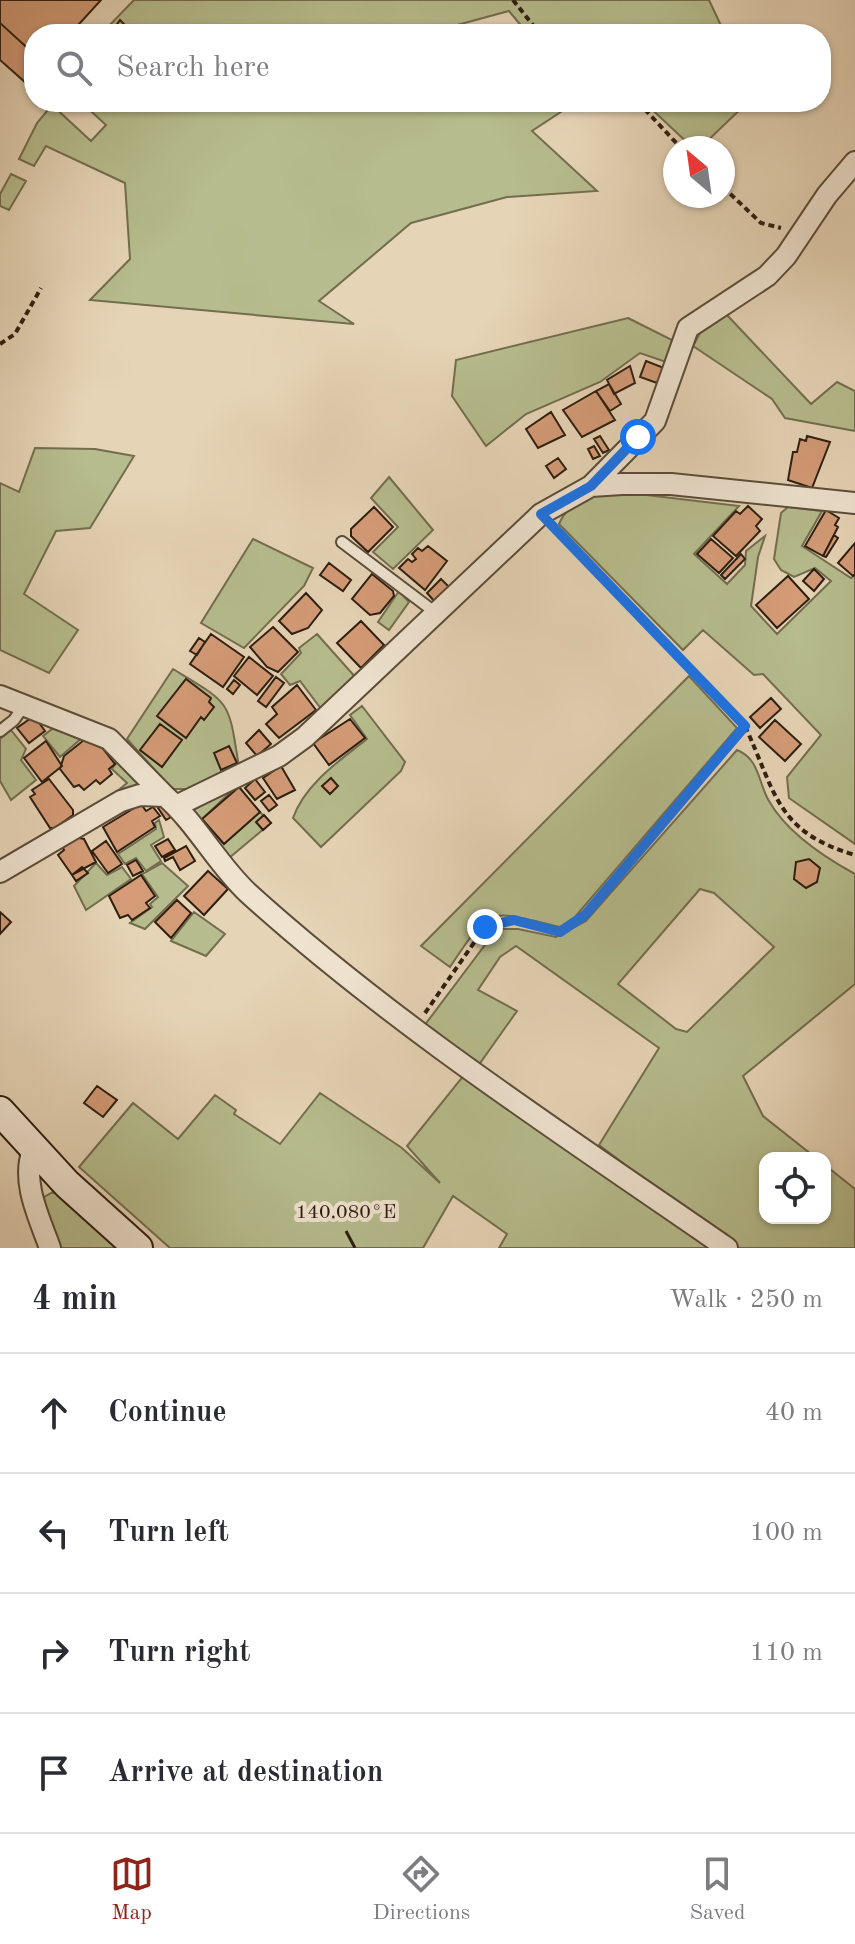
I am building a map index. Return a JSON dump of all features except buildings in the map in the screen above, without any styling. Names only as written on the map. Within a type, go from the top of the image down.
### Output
[{"type":"main road","points":[[0,1111],[33,1150],[138,1248]]},
{"type":"street","points":[[0,872],[121,801],[140,795],[171,801],[279,756],[305,737],[541,514],[591,486],[655,421],[688,328],[767,276],[855,162]]},
{"type":"street","points":[[591,486],[671,484],[855,503]]},
{"type":"street","points":[[0,696],[109,739],[171,801],[245,890],[416,1029],[727,1248]]},
{"type":"street","points":[[33,1150],[28,1170],[31,1192],[50,1248]]},
{"type":"lane","points":[[342,542],[438,614]]},
{"type":"lane","points":[[0,731],[14,720],[25,704]]},
{"type":"path","points":[[513,0],[532,24]]},
{"type":"path","points":[[647,112],[670,136]]},
{"type":"path","points":[[735,198],[761,223],[801,234]]},
{"type":"path","points":[[0,344],[15,334],[41,288]]},
{"type":"path","points":[[541,514],[745,726],[778,806],[814,840],[855,855]]},
{"type":"path","points":[[416,1029],[440,986],[485,927],[514,920],[560,932],[585,915],[745,726]]},
{"type":"green space","points":[[134,0],[709,0],[720,24],[520,24],[509,11],[461,24],[111,24]]},
{"type":"green space","points":[[46,112],[60,112],[91,141],[106,125],[92,112],[561,112],[532,131],[597,191],[507,197],[411,223],[319,301],[354,324],[90,300],[130,259],[125,183],[46,146],[34,166],[19,159],[37,123]]},
{"type":"green space","points":[[655,112],[738,112],[713,136],[680,136]]},
{"type":"green space","points":[[11,174],[26,181],[9,210],[0,206],[0,194]]},
{"type":"green space","points":[[727,315],[811,404],[837,382],[855,391],[855,431],[785,418],[772,399],[693,346],[700,333]]},
{"type":"green space","points":[[628,318],[672,340],[666,362],[640,353],[600,382],[526,414],[486,446],[452,396],[456,360]]},
{"type":"green space","points":[[35,448],[95,449],[134,456],[90,528],[56,531],[24,594],[78,630],[49,673],[0,650],[0,483],[19,492]]},
{"type":"green space","points":[[389,477],[433,530],[393,569],[373,552],[398,527],[371,498]]},
{"type":"green space","points":[[613,491],[739,506],[694,554],[727,584],[745,565],[746,551],[765,536],[758,557],[751,606],[777,634],[831,581],[815,568],[794,577],[781,570],[774,559],[781,513],[788,507],[822,511],[802,546],[851,578],[855,575],[855,844],[789,798],[787,777],[821,735],[763,674],[754,675],[703,630],[683,650],[559,524],[575,504]]},
{"type":"green space","points":[[253,539],[313,568],[304,586],[244,648],[201,623]]},
{"type":"green space","points":[[399,591],[409,602],[389,630],[378,622]]},
{"type":"green space","points":[[317,634],[357,679],[322,710],[300,681],[290,685],[281,674],[301,653],[299,648]]},
{"type":"green space","points":[[173,669],[207,690],[224,706],[232,728],[239,767],[191,789],[172,789],[127,739]]},
{"type":"green space","points":[[689,676],[737,728],[575,917],[560,927],[518,917],[493,917],[475,932],[450,967],[421,946]]},
{"type":"green space","points":[[362,706],[405,762],[401,771],[321,847],[293,818],[314,784],[367,739],[350,715]]},
{"type":"green space","points":[[56,726],[83,737],[60,757],[43,736]]},
{"type":"green space","points":[[11,730],[26,749],[21,760],[36,780],[11,800],[0,781],[0,739]]},
{"type":"green space","points":[[737,750],[750,759],[765,794],[786,824],[819,852],[855,874],[855,984],[743,1076],[763,1116],[808,1152],[759,1152],[759,1224],[831,1224],[831,1170],[855,1189],[855,1248],[736,1248],[599,1145],[659,1048],[516,946],[500,957],[478,990],[517,1011],[478,1066],[424,1026],[497,929],[518,929],[556,937],[586,921]],"holes":[[[700,889],[714,893],[774,947],[687,1032],[676,1029],[618,984]]]},
{"type":"green space","points":[[119,759],[140,787],[115,793],[127,783],[112,769]]},
{"type":"green space","points":[[238,785],[202,819],[224,843],[260,812],[271,823],[229,858],[192,811]]},
{"type":"green space","points":[[159,820],[164,837],[151,845],[161,861],[146,871],[136,858],[125,864],[118,854],[156,829],[155,823]]},
{"type":"green space","points":[[96,863],[107,875],[122,867],[131,879],[86,910],[74,886]]},
{"type":"green space","points":[[162,863],[188,886],[145,929],[130,923],[152,907],[150,904],[158,897],[142,874]]},
{"type":"green space","points":[[194,912],[225,934],[206,956],[171,941]]},
{"type":"green space","points":[[464,1075],[718,1248],[499,1248],[507,1234],[453,1196],[423,1248],[170,1248],[79,1167],[133,1103],[178,1139],[215,1095],[236,1110],[234,1114],[280,1144],[320,1093],[402,1148],[440,1183],[407,1146]]},
{"type":"green space","points":[[53,1192],[118,1248],[57,1248],[44,1209],[44,1197]]},
{"type":"route","points":[[485,927],[514,920],[560,932],[585,915],[745,726],[541,514],[568,496],[591,486],[638,437]]}]
